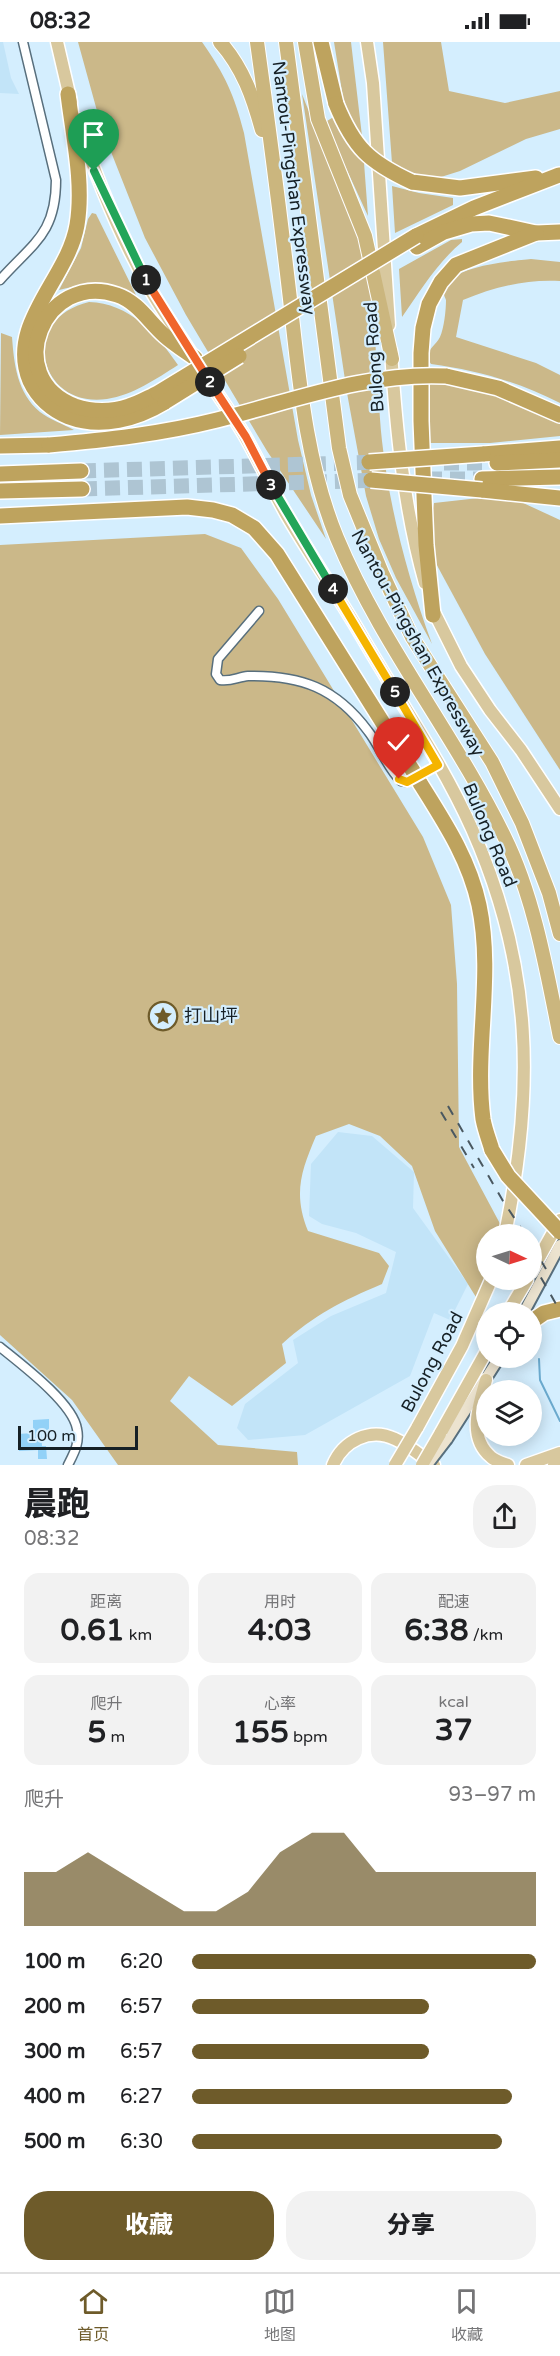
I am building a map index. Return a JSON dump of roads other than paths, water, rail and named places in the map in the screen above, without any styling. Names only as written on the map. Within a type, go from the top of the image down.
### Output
[{"type":"highway","points":[[220,42],[234,59],[252,96],[272,164],[278,196]]},
{"type":"highway","name":"Nantou-Pingshan Expressway","points":[[257,42],[300,385],[311,453],[323,500],[337,538],[360,584],[506,840],[530,905],[547,968],[560,1036]]},
{"type":"highway","name":"Nantou-Pingshan Expressway","points":[[286,42],[339,448],[350,495],[360,526],[412,637],[492,762],[522,823],[549,893],[560,934]]},
{"type":"highway","points":[[305,42],[318,119],[365,236],[392,359]]},
{"type":"highway","points":[[321,42],[336,104],[347,131],[359,148],[374,161],[412,182],[460,188],[560,175]]},
{"type":"highway","points":[[68,94],[79,196],[77,226],[63,266],[29,326],[25,349],[27,372],[44,401],[62,414],[84,421],[108,422],[132,417],[150,411],[162,397]]},
{"type":"highway","points":[[195,358],[164,335],[129,300],[115,294],[89,292],[71,296],[44,320],[34,353],[43,379],[57,398],[79,408],[109,411],[162,397],[474,208],[560,175]]},
{"type":"highway","points":[[416,242],[471,224],[489,223],[536,233],[560,231]]},
{"type":"highway","points":[[433,615],[426,545],[421,421],[422,345],[429,304],[441,282],[456,265],[536,233]]},
{"type":"highway","points":[[0,446],[116,440],[169,431],[375,379],[425,375],[446,376],[498,388],[560,415]]},
{"type":"highway","points":[[483,459],[560,448]]},
{"type":"highway","points":[[369,462],[483,459],[560,460]]},
{"type":"highway","points":[[0,474],[81,471]]},
{"type":"highway","points":[[371,480],[482,484],[560,477]]},
{"type":"highway","points":[[482,484],[560,498]]},
{"type":"highway","points":[[0,491],[82,489]]},
{"type":"highway","points":[[0,516],[187,507],[232,515],[254,528],[278,554],[464,857],[479,907],[484,958],[483,1120],[492,1150],[508,1176],[560,1232]]},
{"type":"highway","points":[[542,1314],[560,1309]]},
{"type":"main road","name":"Bulong Road","points":[[57,42],[68,94],[94,171],[151,291],[246,437],[286,513],[438,765],[486,861],[512,951],[521,1001],[525,1095],[520,1150],[507,1224]]},
{"type":"main road","points":[[328,42],[336,104]]},
{"type":"main road","name":"Bulong Road","points":[[367,42],[373,82],[395,404],[415,548],[433,615],[460,666],[521,750],[560,809]]},
{"type":"main road","points":[[542,1252],[560,1220]]},
{"type":"main road","points":[[529,1302],[560,1245]]},
{"type":"main road","name":"Bulong Road","points":[[395,1465],[462,1346],[487,1290]]},
{"type":"main road","points":[[444,1437],[478,1368]]},
{"type":"main road","points":[[486,1380],[493,1368]]},
{"type":"main road","points":[[424,1465],[476,1394]]},
{"type":"main road","points":[[333,1465],[342,1449],[351,1442],[368,1434],[375,1434],[396,1439],[434,1465]]},
{"type":"main road","points":[[483,1446],[491,1457],[508,1465]]},
{"type":"main road","points":[[526,1465],[556,1460]]},
{"type":"street","points":[[0,280],[49,226],[56,196],[56,180],[23,42]]},
{"type":"street","points":[[259,611],[218,659],[215,667],[220,680],[244,676],[271,676],[298,680],[321,688],[351,710],[369,732],[401,781],[407,782],[438,765]]},
{"type":"street","points":[[0,1347],[45,1386],[73,1416],[78,1438],[76,1450],[68,1465]]},
{"type":"waterway","points":[[539,1368],[540,1380],[560,1421]]},
{"type":"tunnel","points":[[81,471],[381,462]]},
{"type":"tunnel","points":[[444,463],[483,463]]},
{"type":"tunnel","points":[[427,479],[482,479]]},
{"type":"tunnel","points":[[82,489],[382,480]]},
{"type":"railway","points":[[448,1106],[518,1224]]},
{"type":"railway","points":[[441,1112],[474,1168]]},
{"type":"railway","points":[[542,1262],[546,1269]]},
{"type":"railway","points":[[542,1279],[560,1311]]},
{"type":"place","name":"打山坪","points":[[163,1016]]}]
